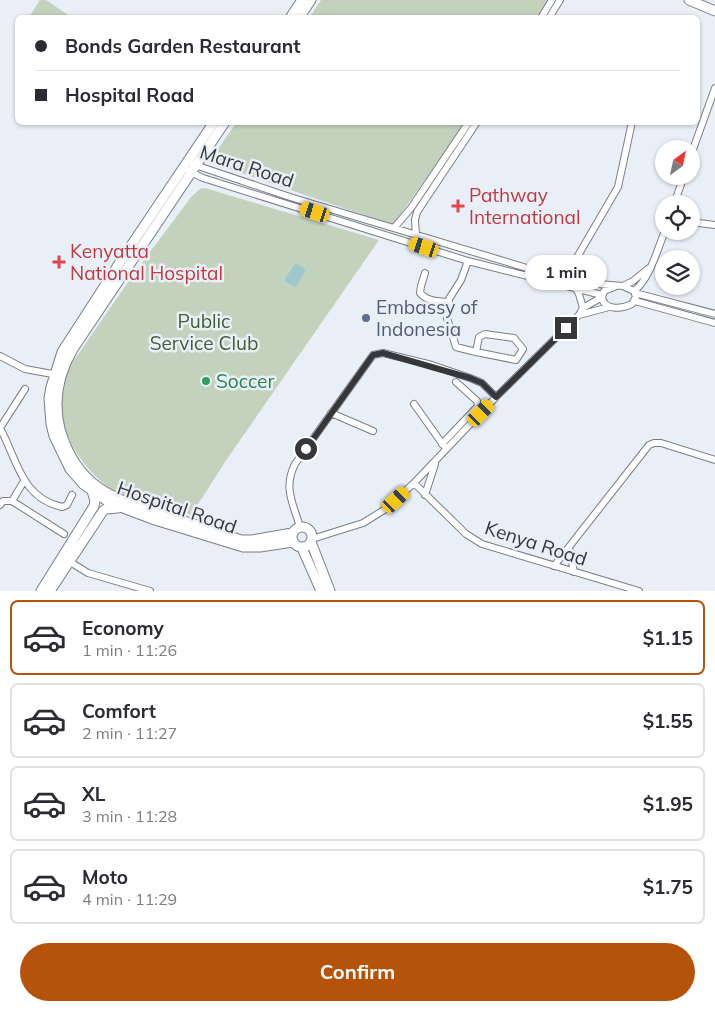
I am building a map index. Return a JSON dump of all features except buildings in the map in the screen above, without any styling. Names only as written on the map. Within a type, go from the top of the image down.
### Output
[{"type":"street","points":[[292,15],[302,0]]},
{"type":"street","points":[[301,15],[311,0]]},
{"type":"street","points":[[542,15],[552,0]]},
{"type":"street","points":[[551,15],[560,0]]},
{"type":"street","points":[[689,0],[715,12]]},
{"type":"street","points":[[696,140],[715,89]]},
{"type":"street","name":"Hospital Road","points":[[190,167],[212,125]]},
{"type":"street","name":"Hospital Road","points":[[223,125],[190,167],[62,352],[58,375],[50,398],[54,436],[70,469],[83,484],[122,509],[243,547],[260,547],[295,534]]},
{"type":"street","points":[[394,228],[411,208],[467,125]]},
{"type":"street","points":[[416,235],[415,220],[417,212],[475,125]]},
{"type":"street","points":[[565,278],[618,187],[631,125]]},
{"type":"street","name":"Mara Road","points":[[190,167],[565,278],[586,283],[619,286],[715,314]]},
{"type":"street","name":"Mara Road","points":[[190,167],[203,178],[468,260],[602,296]]},
{"type":"street","points":[[700,223],[715,225]]},
{"type":"street","points":[[635,301],[635,292],[647,277],[661,240]]},
{"type":"street","points":[[468,260],[449,302],[447,318],[456,347],[476,352],[516,360],[523,349],[514,338],[485,334],[479,336],[476,352]]},
{"type":"street","points":[[444,446],[579,315],[583,308],[602,296],[604,291],[642,275],[650,267]]},
{"type":"street","points":[[425,273],[420,286],[420,293],[424,298],[449,302]]},
{"type":"street","points":[[576,289],[583,308]]},
{"type":"street","points":[[602,296],[603,303],[620,308],[627,307],[635,301]]},
{"type":"street","points":[[635,301],[715,323]]},
{"type":"street","points":[[579,315],[609,306]]},
{"type":"street","points":[[321,591],[302,548],[297,546],[289,486],[290,474],[370,358],[380,353],[432,365],[482,383],[496,397]]},
{"type":"street","points":[[0,356],[25,369],[58,375]]},
{"type":"street","name":"Hospital Road","points":[[58,375],[59,423],[69,453],[86,477],[107,494],[127,503],[241,540],[295,534]]},
{"type":"street","points":[[426,494],[436,461],[444,446],[478,406],[477,401],[456,382]]},
{"type":"street","points":[[25,389],[0,428],[30,490],[57,506],[65,507],[72,495]]},
{"type":"street","points":[[414,404],[444,446]]},
{"type":"street","points":[[331,413],[373,431]]},
{"type":"street","points":[[554,566],[649,445],[661,443],[715,460]]},
{"type":"street","points":[[302,548],[311,540],[370,520],[390,505],[436,461]]},
{"type":"street","points":[[12,501],[24,481]]},
{"type":"street","name":"Kenya Road","points":[[414,483],[466,534],[482,544],[639,591]]},
{"type":"street","points":[[50,591],[58,579],[94,506],[95,502],[92,491]]},
{"type":"street","points":[[1,502],[12,501],[64,534]]},
{"type":"street","points":[[42,591],[103,511],[112,508],[122,509]]},
{"type":"street","points":[[295,534],[309,530],[330,591]]},
{"type":"street","points":[[569,548],[574,572]]},
{"type":"street","points":[[66,560],[88,573],[150,591]]},
{"type":"street","points":[[56,591],[58,579]]},
{"type":"green space","points":[[40,0],[46,0],[68,15],[30,15]]},
{"type":"green space","points":[[321,0],[550,0],[539,15],[311,15]]},
{"type":"green space","points":[[235,125],[464,125],[393,225],[209,162]]},
{"type":"green space","name":"Public Service Club","points":[[205,188],[379,240],[227,459],[191,515],[131,499],[105,485],[87,467],[72,445],[63,422],[62,406],[66,377],[70,366],[135,272],[192,196],[200,189]]},
{"type":"water","points":[[296,263],[306,270],[295,288],[284,280]]},
{"type":"place","name":"Pathway International","points":[[458,206]]},
{"type":"place","name":"Kenyatta National Hospital","points":[[59,262]]},
{"type":"place","name":"Embassy of Indonesia","points":[[366,318]]},
{"type":"place","name":"Soccer","points":[[206,381]]},
{"type":"route","points":[[306,449],[373,355],[383,353],[452,371],[482,383],[496,397],[566,328]]}]
